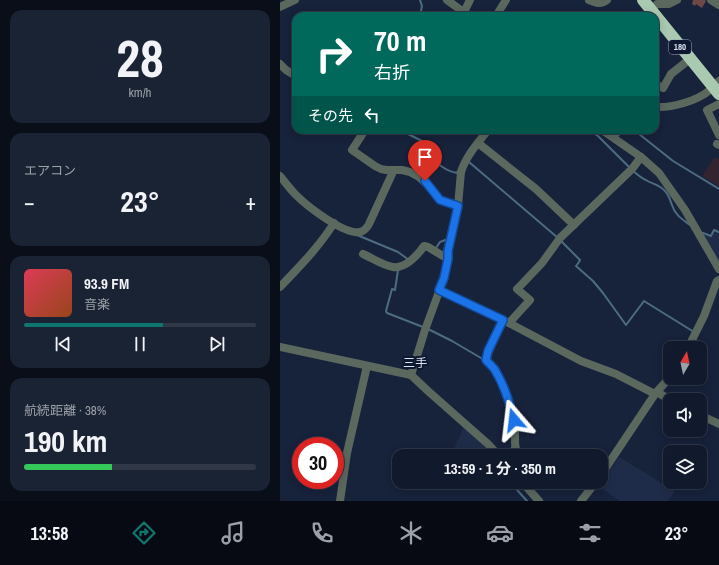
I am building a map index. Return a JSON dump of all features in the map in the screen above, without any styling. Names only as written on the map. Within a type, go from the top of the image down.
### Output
[{"type":"highway","name":"180","points":[[643,0],[654,7],[657,12]]},
{"type":"highway","name":"180","points":[[659,14],[690,59],[717,88]]},
{"type":"street","points":[[280,7],[295,0]]},
{"type":"street","points":[[447,0],[466,12],[470,0]]},
{"type":"street","points":[[498,12],[506,0]]},
{"type":"street","points":[[589,0],[601,4],[607,0]]},
{"type":"street","points":[[654,7],[669,4],[677,0]]},
{"type":"street","points":[[711,0],[719,5]]},
{"type":"street","points":[[659,86],[663,88],[671,74],[690,59]]},
{"type":"street","points":[[280,64],[292,74]]},
{"type":"street","points":[[659,108],[675,105],[703,95],[717,88]]},
{"type":"street","points":[[719,104],[707,110],[719,135]]},
{"type":"street","points":[[362,134],[352,150],[381,169],[402,170],[420,177],[440,200],[457,206]]},
{"type":"street","points":[[410,375],[444,278],[457,206],[461,172],[466,160],[485,134]]},
{"type":"street","points":[[608,134],[641,157],[659,173],[685,210],[719,269]]},
{"type":"street","points":[[478,143],[536,189],[574,225]]},
{"type":"street","points":[[516,449],[515,427],[512,411],[496,370],[486,360],[488,351],[506,322],[530,300],[517,289],[542,263],[559,239],[631,170],[641,157]]},
{"type":"street","points":[[280,176],[296,195],[333,225],[347,230],[360,232],[371,222],[393,170]]},
{"type":"street","points":[[280,287],[303,263],[333,225]]},
{"type":"street","points":[[363,254],[385,265],[400,267],[415,257],[424,246],[448,259]]},
{"type":"street","points":[[691,341],[704,316],[717,281],[719,280]]},
{"type":"street","points":[[439,290],[506,322],[581,361],[616,374],[663,396]]},
{"type":"street","points":[[280,347],[410,375],[493,449]]},
{"type":"street","points":[[340,501],[347,453],[367,366]]},
{"type":"street","points":[[608,465],[664,385]]},
{"type":"street","points":[[707,418],[719,424]]},
{"type":"street","points":[[529,489],[540,501]]},
{"type":"street","points":[[581,501],[590,489]]},
{"type":"shaded area","points":[[715,157],[719,159],[719,186],[702,176]]},
{"type":"shaded area","points":[[715,229],[719,231],[719,265],[700,233],[712,237]]},
{"type":"shaded area","points":[[464,426],[489,449],[454,449]]},
{"type":"shaded area","points":[[619,457],[663,484],[663,489],[672,489],[675,491],[668,501],[620,501],[602,489],[608,489],[608,472]]},
{"type":"building","points":[[693,0],[706,1],[702,8],[696,4],[695,6],[692,4]]},
{"type":"waterway","points":[[420,0],[422,6],[421,12]]},
{"type":"waterway","points":[[408,134],[424,142],[429,153],[441,166],[457,173],[458,171]]},
{"type":"waterway","points":[[595,134],[630,168]]},
{"type":"waterway","points":[[639,134],[673,161],[719,189]]},
{"type":"waterway","points":[[469,162],[558,238]]},
{"type":"waterway","points":[[633,171],[642,178],[663,189],[677,214],[690,225]]},
{"type":"waterway","points":[[703,233],[711,236],[714,230],[719,232]]},
{"type":"waterway","points":[[357,235],[398,252],[409,260]]},
{"type":"waterway","points":[[436,248],[440,242],[448,239]]},
{"type":"waterway","points":[[561,241],[580,260],[576,266],[593,281],[626,325],[644,301],[694,332]]},
{"type":"waterway","points":[[398,270],[395,290],[392,289],[386,311],[387,313],[423,327]]},
{"type":"waterway","points":[[428,329],[452,341],[484,361]]},
{"type":"waterway","points":[[517,489],[527,501]]},
{"type":"district","name":"三手","points":[[415,363]]},
{"type":"route","points":[[425,181],[440,200],[458,206],[448,251],[444,278],[439,290],[503,320],[488,351],[486,360],[496,370],[514,420]]}]
